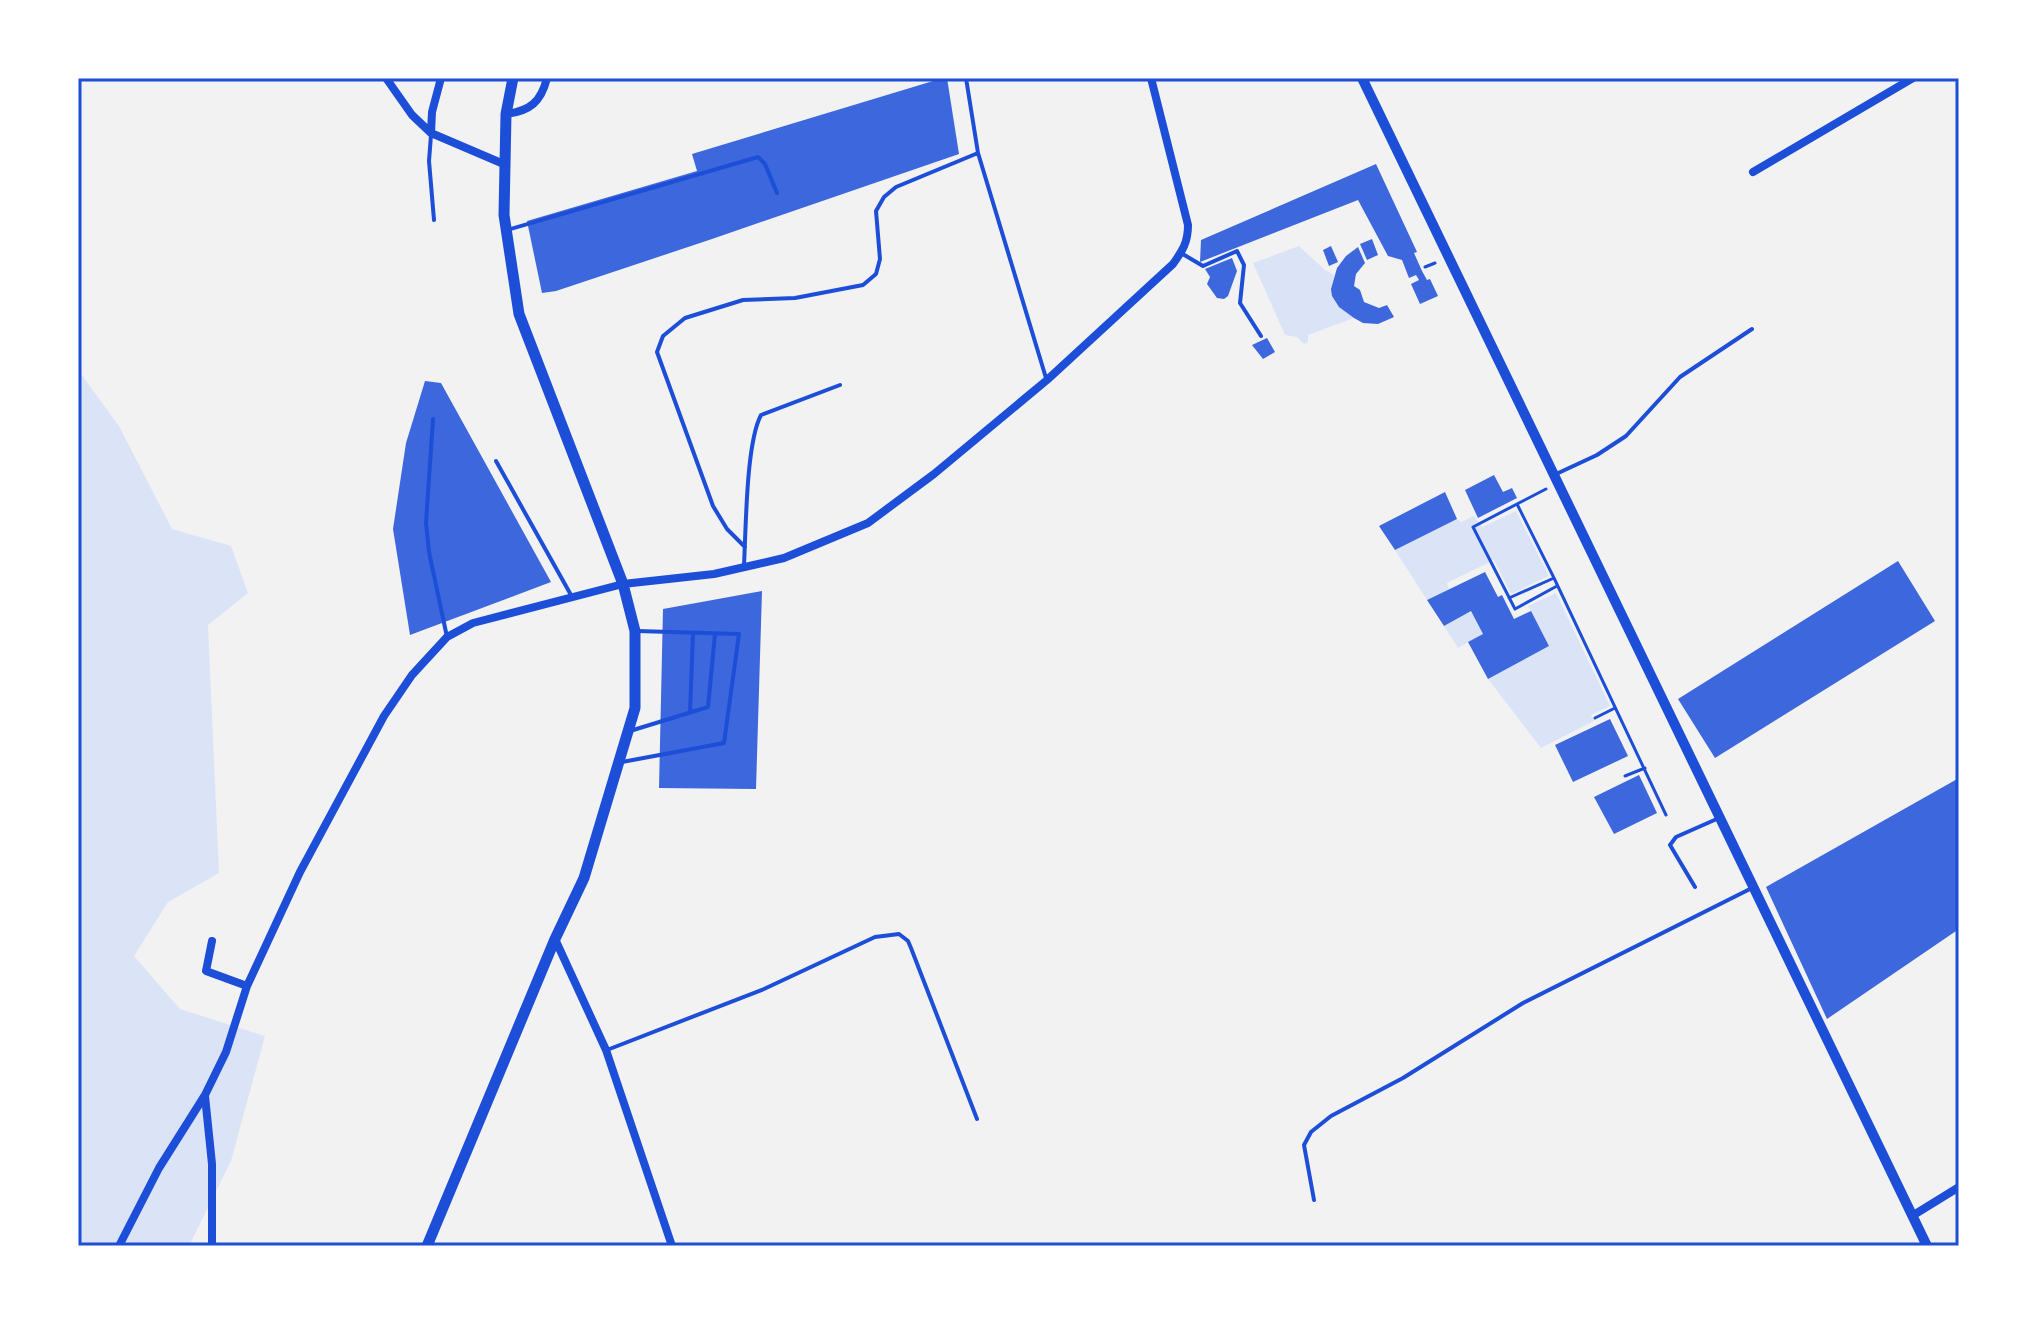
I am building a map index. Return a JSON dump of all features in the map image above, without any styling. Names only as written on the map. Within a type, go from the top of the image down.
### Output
[{"type":"main road","points":[[427,1246],[555,939],[584,878],[635,708],[635,631],[623,584],[519,314],[505,231],[506,114],[513,78]]},
{"type":"street","points":[[386,78],[412,115],[431,133],[506,165]]},
{"type":"street","points":[[431,133],[432,112],[441,78]]},
{"type":"street","points":[[506,114],[530,108],[540,98],[547,78]]},
{"type":"street","points":[[119,1246],[159,1168],[205,1095],[226,1052],[247,986],[300,872],[384,716],[412,675],[447,637],[473,623],[571,595],[623,584],[714,574],[784,558],[868,523],[934,474],[1047,380],[1181,253],[1188,240],[1188,225],[1151,78]]},
{"type":"street","points":[[1362,78],[1927,1246]]},
{"type":"street","points":[[1753,172],[1913,78]]},
{"type":"street","points":[[555,939],[606,1050],[672,1246]]},
{"type":"street","points":[[212,941],[206,971],[247,986]]},
{"type":"street","points":[[205,1095],[212,1164],[212,1246]]},
{"type":"street","points":[[1912,1216],[1959,1187]]},
{"type":"lane","points":[[966,78],[978,153],[1047,380]]},
{"type":"lane","points":[[431,133],[429,161],[434,220]]},
{"type":"lane","points":[[745,547],[727,529],[713,506],[657,352],[663,336],[685,318],[743,300],[795,298],[863,285],[876,274],[880,259],[876,211],[884,197],[896,187],[978,153]]},
{"type":"lane","points":[[505,231],[758,157],[765,164],[777,193]]},
{"type":"lane","points":[[1181,253],[1203,266],[1237,251],[1244,265],[1240,303],[1261,336]]},
{"type":"lane","points":[[1556,478],[1626,436],[1680,377],[1752,329]]},
{"type":"lane","points":[[744,567],[751,458],[756,425],[761,415],[840,385]]},
{"type":"lane","points":[[433,419],[426,523],[447,637]]},
{"type":"lane","points":[[496,461],[571,595]]},
{"type":"lane","points":[[619,762],[724,743],[739,634],[635,631]]},
{"type":"lane","points":[[690,712],[693,633]]},
{"type":"lane","points":[[628,731],[708,707],[715,634]]},
{"type":"lane","points":[[1695,887],[1670,845],[1676,837],[1719,818]]},
{"type":"lane","points":[[1314,1200],[1304,1145],[1311,1132],[1331,1116],[1403,1078],[1523,1003],[1753,888]]},
{"type":"lane","points":[[606,1050],[764,989],[875,937],[899,934],[911,948],[977,1119]]},
{"type":"path","points":[[1556,478],[1517,504],[1473,527],[1515,609],[1558,586]]},
{"type":"path","points":[[1517,504],[1666,815]]},
{"type":"path","points":[[1509,598],[1554,578]]},
{"type":"path","points":[[1539,585],[1543,593]]},
{"type":"path","points":[[1524,591],[1529,601]]},
{"type":"path","points":[[1595,718],[1615,708]]},
{"type":"path","points":[[1625,776],[1645,768]]},
{"type":"shaded area","points":[[1299,246],[1334,275],[1331,289],[1354,318],[1308,335],[1308,342],[1304,344],[1297,337],[1285,335],[1253,263]]},
{"type":"shaded area","points":[[78,370],[119,426],[172,529],[231,546],[248,593],[208,625],[219,873],[168,902],[134,956],[180,1009],[265,1036],[231,1161],[189,1246],[78,1246]]},
{"type":"shaded area","points":[[1516,511],[1549,576],[1511,594],[1494,560],[1447,583],[1449,589],[1427,600],[1395,550],[1457,519],[1461,522],[1474,516],[1482,527]]},
{"type":"shaded area","points":[[1556,593],[1610,706],[1591,715],[1594,721],[1541,748],[1488,679],[1549,646],[1528,606]]},
{"type":"shaded area","points":[[1471,611],[1483,634],[1458,648],[1444,626]]},
{"type":"building","points":[[947,78],[959,154],[556,291],[542,293],[527,221],[697,171],[692,154]]},
{"type":"building","points":[[1376,164],[1417,252],[1414,253],[1422,271],[1427,280],[1430,279],[1438,296],[1420,304],[1411,284],[1419,280],[1416,275],[1409,278],[1402,260],[1388,256],[1358,200],[1200,262],[1201,240]]},
{"type":"building","points":[[1372,239],[1378,255],[1367,260],[1360,244]]},
{"type":"building","points":[[1331,246],[1338,262],[1329,266],[1323,250]]},
{"type":"building","points":[[1358,247],[1365,263],[1356,274],[1354,286],[1360,290],[1364,302],[1379,308],[1387,305],[1394,317],[1378,324],[1363,323],[1354,318],[1339,307],[1332,296],[1337,268]]},
{"type":"building","points":[[1232,258],[1237,271],[1228,296],[1217,298],[1207,284],[1210,277],[1205,269]]},
{"type":"building","points":[[1267,338],[1275,352],[1263,359],[1252,345]]},
{"type":"building","points":[[425,381],[441,383],[551,582],[410,635],[393,529],[406,443]]},
{"type":"building","points":[[1494,475],[1503,492],[1512,488],[1517,498],[1478,518],[1465,490]]},
{"type":"building","points":[[1445,492],[1457,519],[1395,550],[1379,526]]},
{"type":"building","points":[[1898,561],[1935,621],[1715,758],[1678,699]]},
{"type":"building","points":[[1485,572],[1514,619],[1531,611],[1549,646],[1488,679],[1468,642],[1483,634],[1471,611],[1444,626],[1427,600]]},
{"type":"building","points":[[762,591],[756,789],[659,788],[663,609]]},
{"type":"building","points":[[1610,719],[1628,756],[1573,782],[1555,745]]},
{"type":"building","points":[[1639,775],[1657,813],[1614,834],[1594,797]]},
{"type":"building","points":[[1959,778],[1959,929],[1827,1019],[1766,887]]}]
